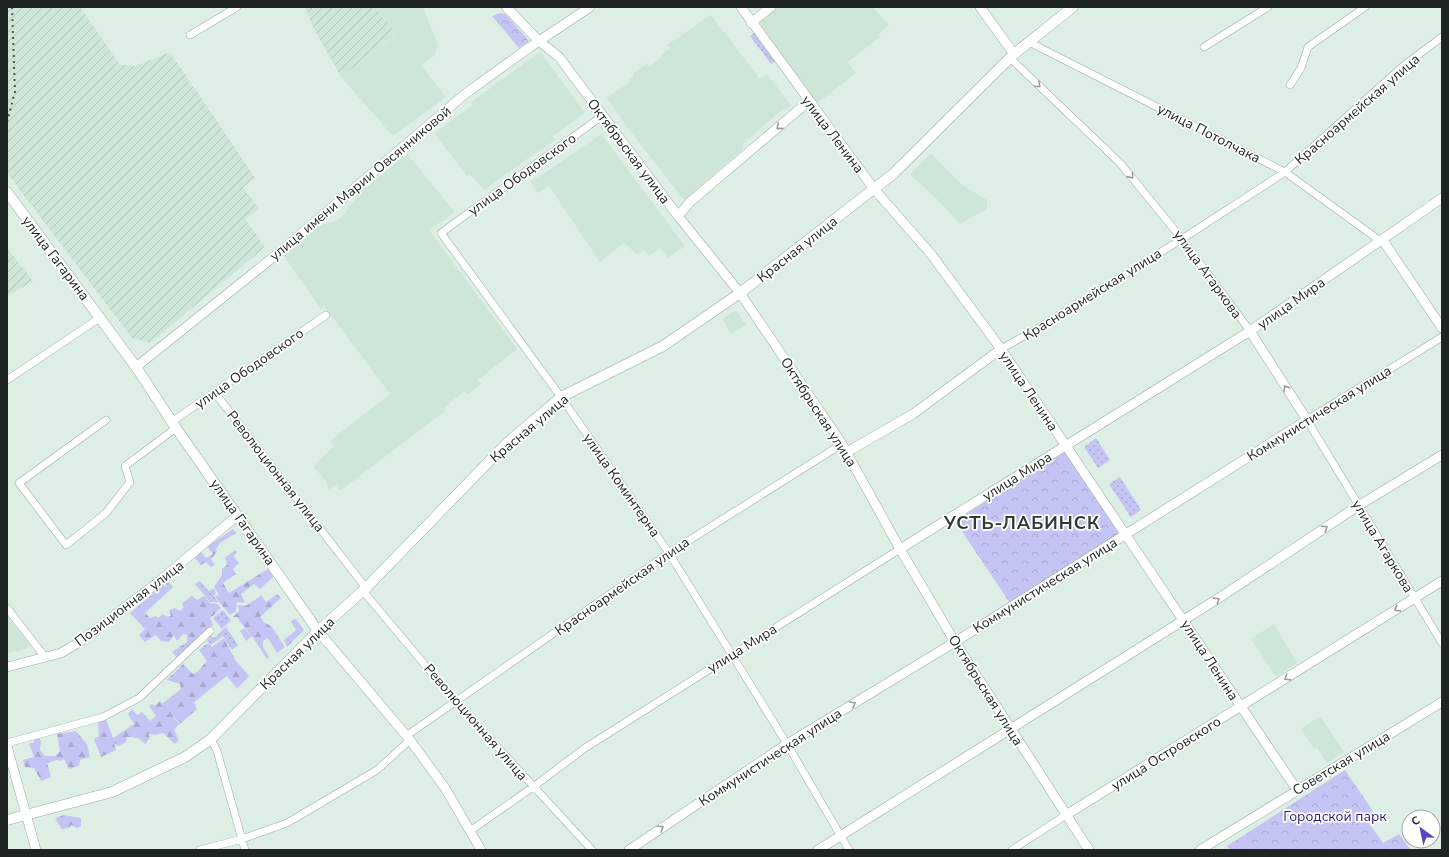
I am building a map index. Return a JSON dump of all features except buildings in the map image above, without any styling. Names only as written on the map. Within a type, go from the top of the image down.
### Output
[{"type":"main road","name":"Красная улица","points":[[7,820],[112,792],[185,757],[210,739],[318,631],[365,590],[507,443],[561,397],[663,346],[740,293],[893,174],[1012,56],[1072,7]]},
{"type":"main road","name":"улица Гагарина","points":[[7,192],[101,317],[318,631]]},
{"type":"street","points":[[190,35],[237,7]]},
{"type":"street","name":"Октябрьская улица","points":[[506,7],[539,41],[559,57],[678,216],[740,293],[847,452],[900,549],[955,642],[1088,850]]},
{"type":"street","name":"улица имени Марии Овсянниковой","points":[[136,367],[281,251],[465,94],[539,41],[590,7]]},
{"type":"street","name":"улица Ленина","points":[[741,7],[751,23],[874,189],[932,254],[1001,349],[1297,790]]},
{"type":"street","points":[[751,23],[771,7]]},
{"type":"street","name":"улица Агаркова","points":[[980,7],[1012,56],[1120,163],[1182,239],[1250,331],[1307,420],[1442,644]]},
{"type":"street","points":[[1204,47],[1268,7]]},
{"type":"street","points":[[1290,85],[1301,68],[1308,47],[1365,7]]},
{"type":"street","name":"Красноармейская улица","points":[[847,452],[913,414],[1001,349],[1040,327],[1182,239],[1285,172],[1402,67],[1442,37]]},
{"type":"street","name":"улица Потолчака","points":[[1029,42],[1285,172],[1380,241],[1442,328]]},
{"type":"street","points":[[678,216],[690,202],[809,101]]},
{"type":"street","name":"улица Ободовского","points":[[441,233],[602,116]]},
{"type":"street","name":"улица Мира","points":[[470,831],[585,748],[732,654],[1250,331],[1442,198]]},
{"type":"street","name":"улица Коминтерна","points":[[441,233],[561,397],[669,553],[788,744],[849,850]]},
{"type":"street","name":"улица Ободовского","points":[[106,420],[18,484],[66,545],[106,513],[130,482],[125,466],[215,393],[326,315]]},
{"type":"street","points":[[7,380],[101,317]]},
{"type":"street","name":"Коммунистическая улица","points":[[629,850],[788,744],[955,642],[1307,420],[1442,337]]},
{"type":"street","name":"Революционная улица","points":[[215,393],[365,590],[456,702],[592,850]]},
{"type":"street","name":"Красноармейская улица","points":[[200,850],[242,839],[287,823],[377,770],[408,738],[456,702],[669,553],[842,444]]},
{"type":"street","points":[[818,850],[1011,730],[1184,620],[1358,506],[1442,454]]},
{"type":"street","name":"Позиционная улица","points":[[7,667],[61,653],[81,641],[157,583],[238,515]]},
{"type":"street","name":"улица Островского","points":[[1012,850],[1442,581]]},
{"type":"street","points":[[7,608],[45,657]]},
{"type":"street","points":[[36,850],[7,745],[103,717],[139,698],[210,631]]},
{"type":"street","name":"улица Гагарина","points":[[318,631],[408,738],[445,788],[481,850]]},
{"type":"street","name":"Советская улица","points":[[1200,850],[1442,702]]},
{"type":"street","points":[[210,739],[217,751],[245,850]]},
{"type":"shaded area","points":[[7,7],[80,7],[120,65],[136,66],[170,52],[255,178],[243,187],[259,209],[245,219],[265,247],[150,343],[132,338],[7,173]]},
{"type":"shaded area","points":[[305,7],[375,7],[396,34],[341,77],[312,25]]},
{"type":"shaded area","points":[[375,7],[423,7],[438,45],[434,56],[421,65],[446,97],[393,136],[341,77],[396,35]]},
{"type":"shaded area","points":[[779,7],[873,7],[889,25],[878,35],[880,37],[848,62],[856,73],[815,105],[760,32],[760,23]]},
{"type":"shaded area","points":[[711,15],[760,79],[767,74],[791,105],[777,114],[742,145],[742,150],[684,200],[630,131],[607,98],[630,82],[628,80],[634,76],[632,74],[648,63],[650,66],[661,58],[660,56],[670,48],[667,45]]},
{"type":"shaded area","points":[[540,52],[585,113],[553,136],[555,140],[542,150],[541,149],[484,190],[470,174],[467,176],[434,133],[473,105],[471,102]]},
{"type":"shaded area","points":[[601,134],[685,246],[668,258],[660,248],[649,256],[644,250],[638,255],[624,243],[600,262],[549,186],[538,193],[530,181],[542,175]]},
{"type":"shaded area","points":[[931,153],[961,184],[987,200],[987,209],[960,224],[935,197],[910,175]]},
{"type":"shaded area","points":[[407,154],[455,212],[429,230],[517,349],[478,380],[481,384],[468,395],[464,391],[444,408],[445,411],[340,491],[335,484],[329,490],[326,481],[313,466],[334,446],[330,441],[390,394],[324,306],[320,308],[284,256],[321,225],[336,221],[344,215],[358,194]]},
{"type":"shaded area","points":[[7,248],[33,281],[7,296]]},
{"type":"shaded area","points":[[734,311],[737,311],[746,325],[731,334],[722,319]]},
{"type":"shaded area","points":[[7,616],[29,644],[27,649],[7,653]]},
{"type":"shaded area","points":[[1274,624],[1297,663],[1276,677],[1251,639]]},
{"type":"shaded area","points":[[1320,716],[1344,752],[1327,763],[1317,748],[1314,749],[1301,729]]},
{"type":"green space","points":[[501,13],[505,14],[527,38],[528,42],[519,48],[492,16]]},
{"type":"green space","points":[[754,33],[775,61],[771,64],[750,36]]},
{"type":"green space","points":[[1096,438],[1110,460],[1098,468],[1084,447]]},
{"type":"green space","points":[[1066,452],[1121,532],[1010,603],[955,521]]},
{"type":"green space","points":[[1120,477],[1141,510],[1131,517],[1109,484]]},
{"type":"green space","points":[[233,529],[236,533],[220,543],[216,549],[217,552],[211,559],[215,565],[211,567],[206,562],[201,565],[195,558],[201,552],[206,558],[213,554],[207,547]]},
{"type":"green space","points":[[236,550],[237,552],[233,556],[239,563],[233,569],[236,574],[223,583],[229,593],[268,569],[273,577],[260,589],[254,584],[241,594],[245,603],[237,602],[236,611],[230,615],[215,597],[219,595],[214,587],[222,575],[222,569],[227,565],[225,557]]},
{"type":"green space","points":[[167,580],[173,587],[145,613],[150,618],[156,616],[158,618],[163,614],[168,617],[171,616],[169,610],[175,608],[180,611],[184,607],[182,603],[192,596],[197,600],[204,596],[210,603],[217,604],[221,608],[210,617],[213,625],[178,659],[172,652],[187,642],[187,635],[183,634],[177,641],[174,635],[169,642],[161,641],[156,635],[145,642],[139,635],[145,629],[130,613],[163,585],[168,588],[164,583]]},
{"type":"green space","points":[[200,581],[209,591],[213,589],[216,593],[214,596],[218,602],[210,602],[195,584]]},
{"type":"green space","points":[[277,594],[281,598],[260,617],[264,622],[272,627],[285,647],[277,653],[268,638],[263,641],[263,647],[269,657],[267,659],[252,636],[246,641],[240,631],[244,628],[251,636],[237,617],[233,617],[239,611],[238,605],[245,606],[261,596],[266,602]]},
{"type":"green space","points":[[223,610],[231,620],[222,629],[213,618]]},
{"type":"green space","points":[[296,619],[304,630],[287,647],[284,640],[296,630],[291,621]]},
{"type":"green space","points":[[226,627],[238,645],[232,650],[223,636],[211,645],[207,641],[211,636],[214,638]]},
{"type":"green space","points":[[224,638],[236,661],[249,676],[237,689],[227,676],[194,702],[197,709],[180,724],[162,704],[181,689],[180,684],[167,680],[183,664],[193,674],[197,672],[207,661],[199,650],[208,643],[212,647]]},
{"type":"green space","points":[[160,701],[179,724],[174,730],[179,740],[175,744],[163,733],[156,735],[148,734],[150,738],[145,744],[138,738],[127,737],[126,742],[119,746],[114,743],[116,750],[101,757],[94,739],[99,736],[98,721],[106,719],[113,738],[134,724],[128,714],[132,709],[137,715],[142,712],[150,721],[156,716],[149,706],[152,704],[155,706]]},
{"type":"green space","points":[[76,731],[87,744],[90,757],[80,760],[79,766],[69,769],[64,759],[47,763],[51,777],[41,781],[34,768],[25,767],[23,760],[34,757],[29,743],[34,743],[34,739],[39,738],[41,741],[40,750],[45,756],[55,756],[60,751],[57,734]]},
{"type":"green space","name":"Городской парк","points":[[1345,770],[1377,817],[1369,823],[1383,843],[1399,834],[1401,837],[1401,849],[1411,850],[1230,850],[1227,846]]},
{"type":"green space","points":[[63,815],[81,818],[81,827],[77,828],[72,825],[68,828],[62,829],[55,819]]},
{"type":"railway","points":[[7,122],[15,92],[12,7]]},
{"type":"district","name":"УСТЬ-ЛАБИНСК","points":[[1022,523]]}]
